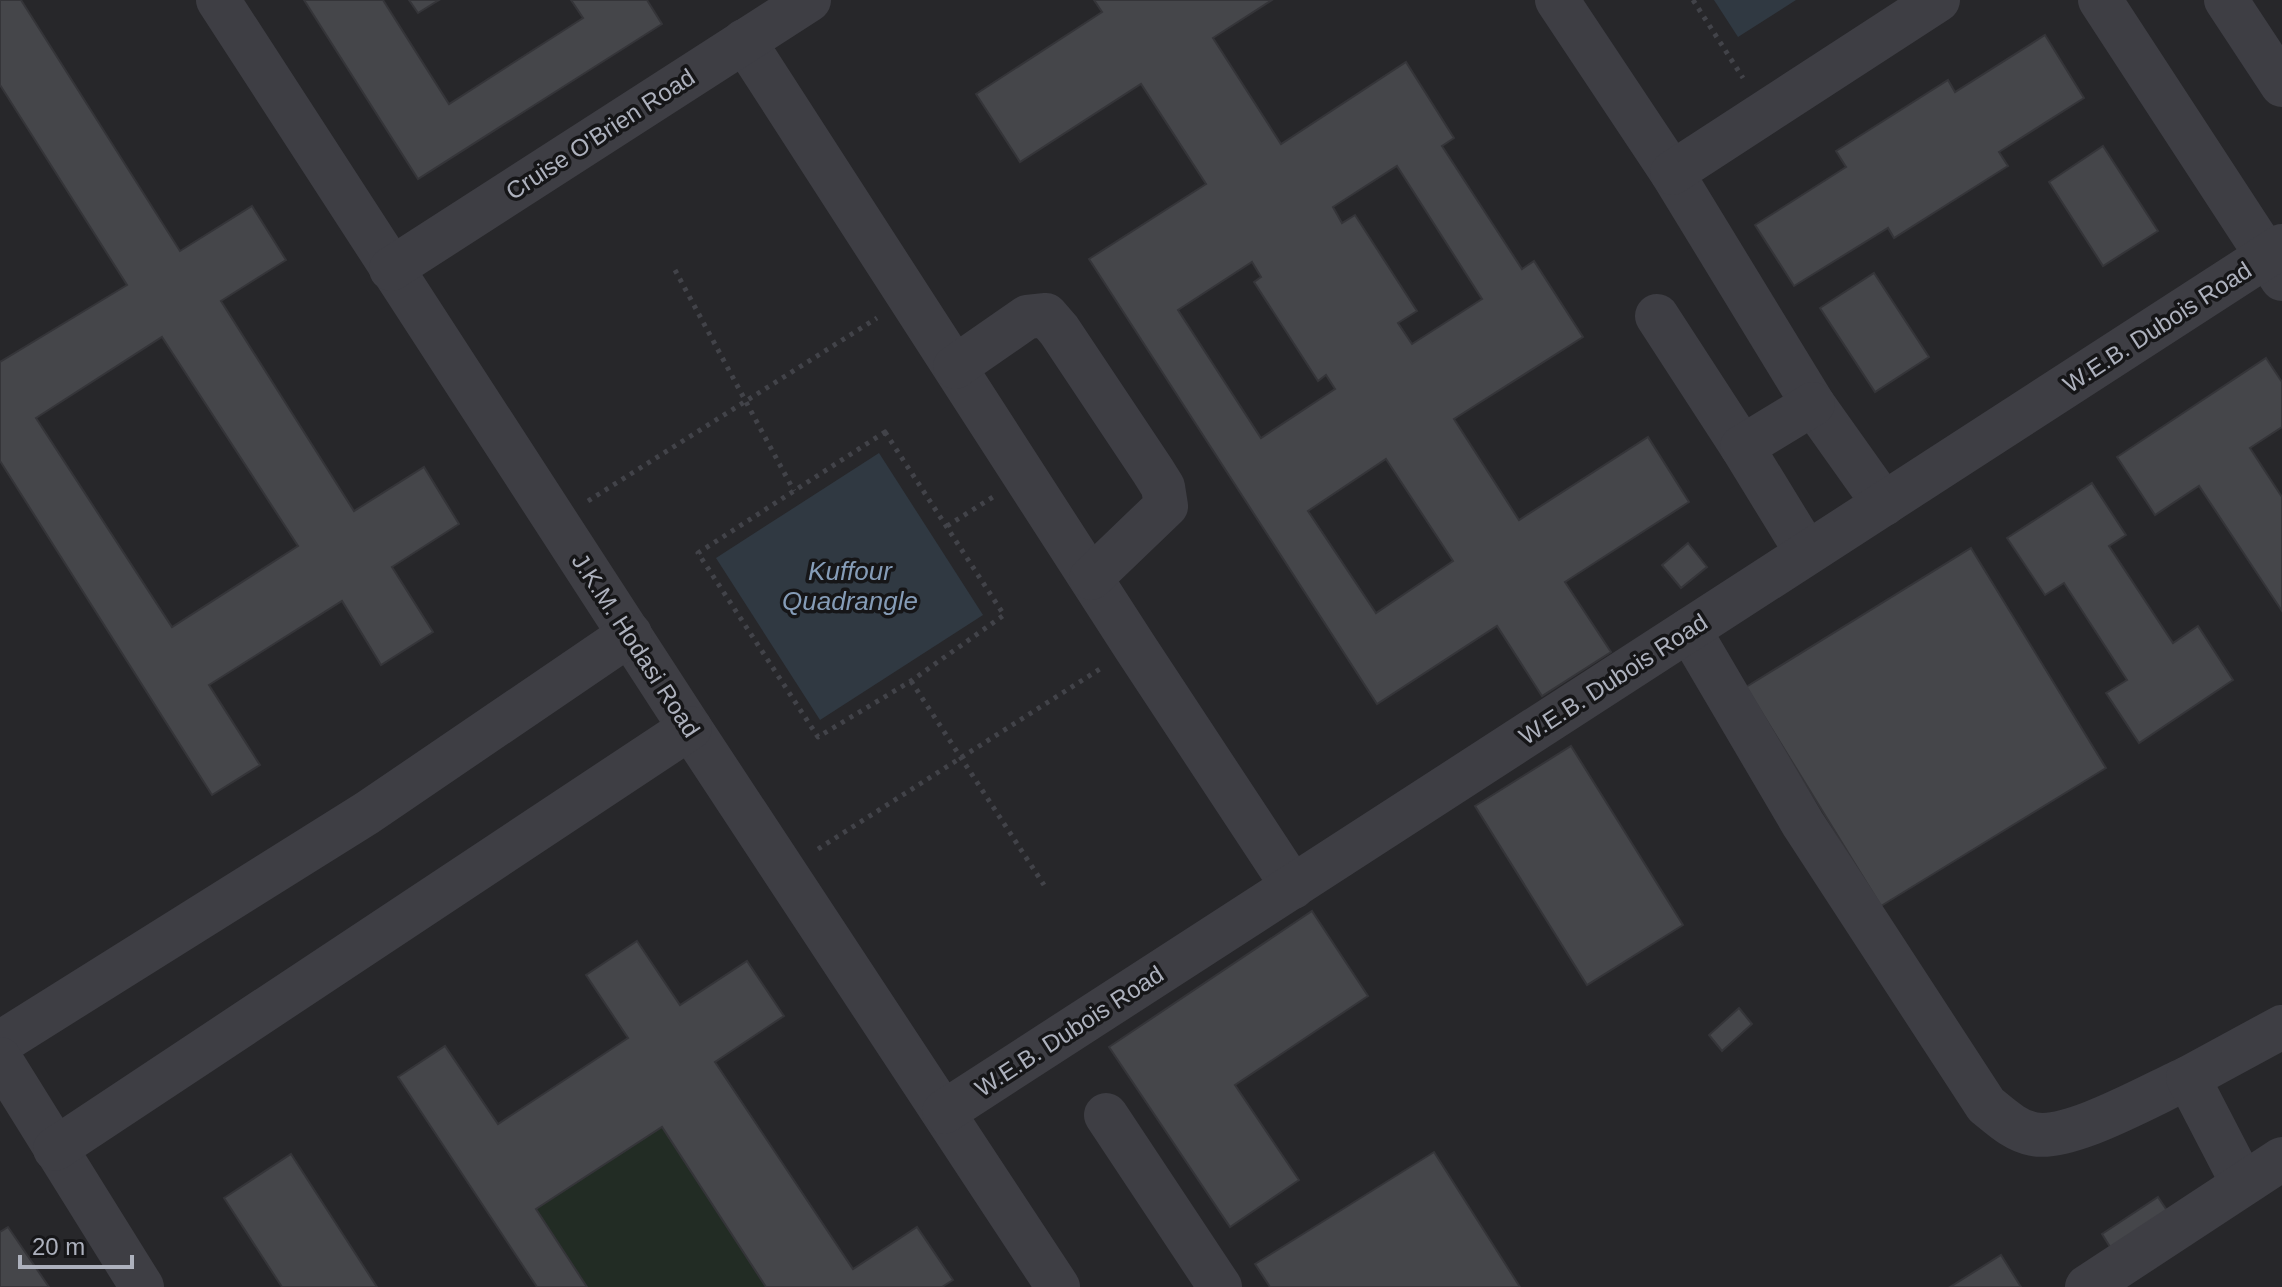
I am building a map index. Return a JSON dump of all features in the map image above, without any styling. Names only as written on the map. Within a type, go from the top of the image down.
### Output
[{"type":"street","name":"J.K.M. Hodasi Road","points":[[218,0],[690,728],[1058,1287]]},
{"type":"street","name":"Cruise O'Brien Road","points":[[391,269],[809,0]]},
{"type":"street","points":[[1557,0],[1672,173],[1813,404],[1884,504]]},
{"type":"street","points":[[1672,173],[1938,0]]},
{"type":"street","points":[[2100,0],[2277,261]]},
{"type":"street","points":[[2226,0],[2282,85]]},
{"type":"street","points":[[744,41],[1293,887]]},
{"type":"street","name":"W.E.B. Dubois Road","points":[[944,1112],[1807,553],[2277,261]]},
{"type":"street","points":[[955,367],[1027,317],[1046,315],[1153,471],[1163,487],[1166,506],[1091,578]]},
{"type":"street","points":[[1657,316],[1807,553]]},
{"type":"street","points":[[1742,447],[1813,404]]},
{"type":"street","points":[[1689,630],[1803,824],[1986,1105],[2013,1127],[2035,1135],[2066,1134],[2188,1078],[2282,1027]]},
{"type":"street","points":[[0,1043],[367,813],[630,634]]},
{"type":"street","points":[[55,1149],[690,728]]},
{"type":"street","points":[[0,1059],[142,1287]]},
{"type":"street","points":[[2188,1078],[2243,1184]]},
{"type":"street","points":[[1106,1115],[1220,1287]]},
{"type":"street","points":[[2087,1287],[2282,1159]]},
{"type":"path","points":[[1693,0],[1765,113]]},
{"type":"path","points":[[675,270],[794,491]]},
{"type":"path","points":[[557,521],[909,297]]},
{"type":"path","points":[[885,432],[1004,615],[911,681],[818,737],[698,553],[794,491],[885,432]]},
{"type":"path","points":[[947,526],[1025,477]]},
{"type":"path","points":[[784,871],[1135,647]]},
{"type":"path","points":[[911,681],[1044,885]]},
{"type":"shaded area","points":[[0,0],[2282,0],[2282,1287],[0,1287]]},
{"type":"shaded area","points":[[662,1127],[766,1287],[587,1287],[536,1209]]},
{"type":"water","points":[[1714,0],[1796,0],[1738,37]]},
{"type":"water","name":"Kuffour Quadrangle","points":[[879,453],[983,615],[820,720],[716,558]]},
{"type":"building","points":[[0,0],[21,0],[180,251],[252,206],[286,260],[221,301],[354,511],[424,467],[459,524],[392,567],[433,632],[381,665],[342,601],[209,685],[260,765],[212,795],[0,461],[0,362],[127,285],[0,85]],"holes":[[[162,337],[298,546],[172,627],[36,418]]]},
{"type":"building","points":[[304,0],[383,0],[449,104],[583,18],[571,0],[647,0],[662,24],[418,179]]},
{"type":"building","points":[[409,0],[439,0],[418,13]]},
{"type":"building","points":[[1094,0],[1272,0],[1213,38],[1281,144],[1406,62],[1454,138],[1442,146],[1522,269],[1534,261],[1583,337],[1454,419],[1519,520],[1648,437],[1689,502],[1565,582],[1611,652],[1542,696],[1497,626],[1377,704],[1089,259],[1206,184],[1141,84],[1020,162],[976,94],[1102,12]],"holes":[[[1397,166],[1482,299],[1412,344],[1398,323],[1417,311],[1355,215],[1342,223],[1333,207]],[[1252,262],[1261,277],[1254,282],[1318,381],[1326,375],[1335,389],[1261,438],[1178,310]],[[1386,459],[1453,561],[1376,613],[1308,511]]]},
{"type":"building","points":[[2045,35],[2084,98],[1999,152],[2008,166],[1894,238],[1888,228],[1794,286],[1755,225],[1846,167],[1836,151],[1948,80],[1955,92]]},
{"type":"building","points":[[2103,146],[2158,231],[2103,266],[2049,182]]},
{"type":"building","points":[[1874,273],[1929,357],[1875,392],[1820,308]]},
{"type":"building","points":[[2266,358],[2282,382],[2282,427],[2250,448],[2282,497],[2282,611],[2199,486],[2155,515],[2117,457]]},
{"type":"building","points":[[2092,483],[2126,535],[2109,546],[2173,643],[2198,626],[2233,680],[2139,743],[2106,693],[2127,680],[2064,583],[2045,595],[2007,538]]},
{"type":"building","points":[[1688,543],[1707,567],[1681,588],[1662,565]]},
{"type":"building","points":[[1971,548],[2106,768],[1881,906],[1746,687]]},
{"type":"building","points":[[1571,746],[1683,925],[1587,985],[1475,806]]},
{"type":"building","points":[[1312,911],[1368,996],[1235,1085],[1299,1180],[1230,1227],[1109,1047]]},
{"type":"building","points":[[637,941],[680,1005],[747,961],[784,1016],[715,1062],[853,1269],[917,1227],[953,1280],[942,1287],[766,1287],[662,1127],[536,1209],[587,1287],[537,1287],[398,1077],[445,1046],[498,1124],[628,1038],[586,975]]},
{"type":"building","points":[[1739,1008],[1752,1024],[1722,1051],[1709,1035]]},
{"type":"building","points":[[1434,1152],[1520,1287],[1270,1287],[1255,1264]]},
{"type":"building","points":[[291,1154],[377,1287],[282,1287],[224,1198]]},
{"type":"building","points":[[2158,1197],[2168,1212],[2112,1250],[2102,1234]]},
{"type":"building","points":[[8,1227],[49,1287],[0,1287],[0,1232]]},
{"type":"building","points":[[2001,1255],[2021,1287],[1950,1287]]}]
